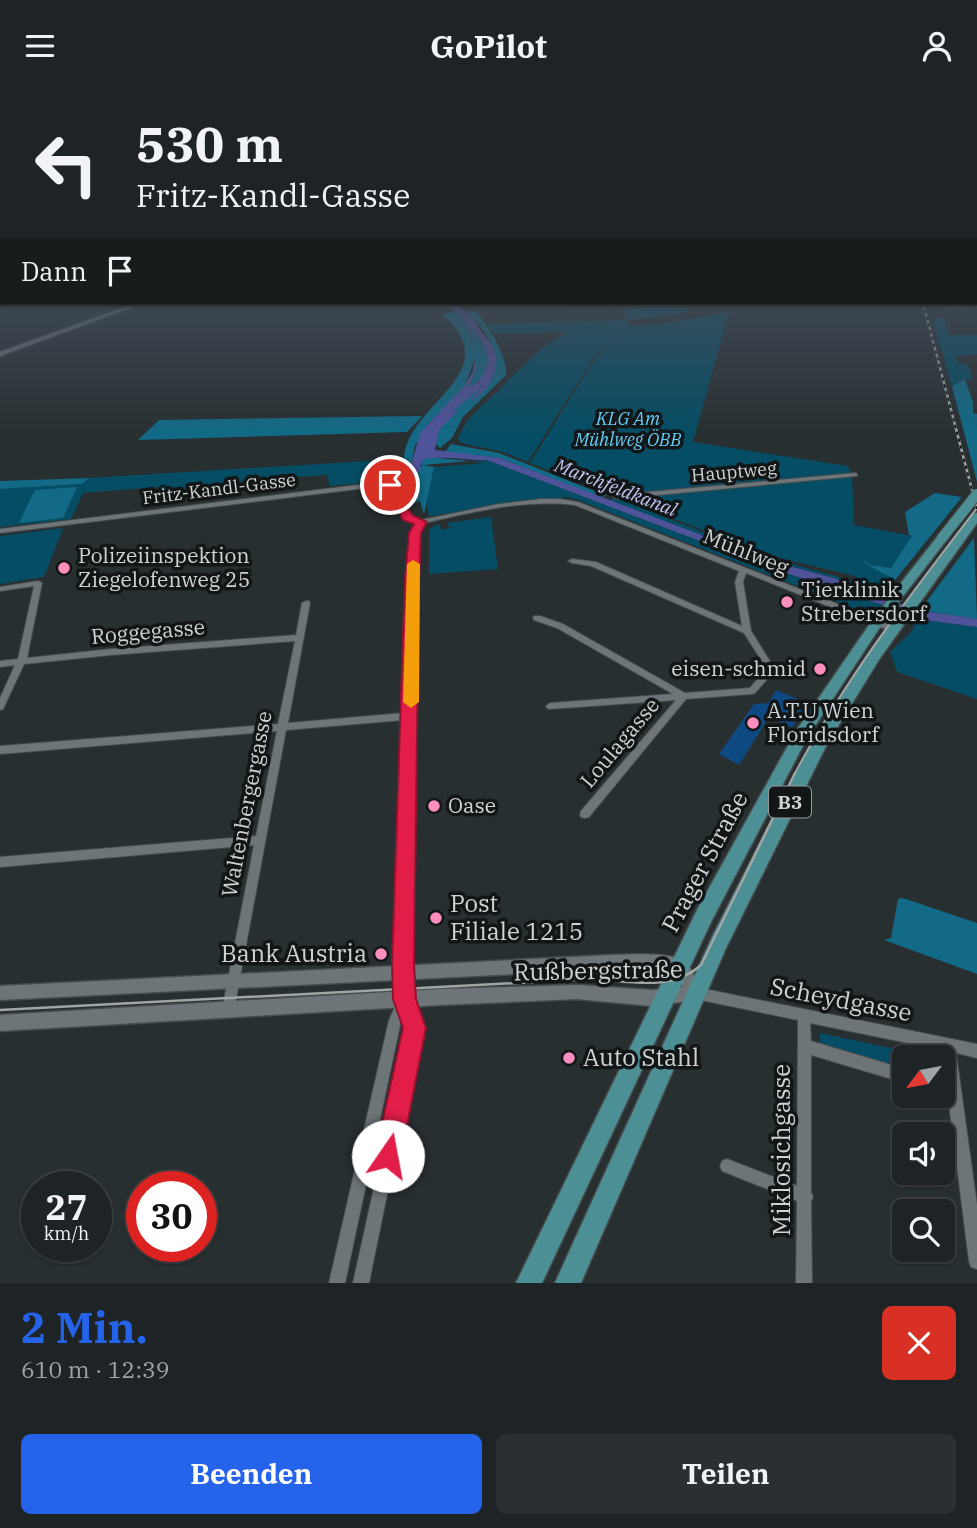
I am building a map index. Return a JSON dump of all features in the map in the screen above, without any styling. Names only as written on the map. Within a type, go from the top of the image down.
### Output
[{"type":"main road","name":"Prager Straße","points":[[528,1283],[680,967],[801,735],[879,619],[977,494]]},
{"type":"main road","name":"B3","points":[[568,1283],[695,993],[821,741],[896,624],[977,516]]},
{"type":"street","points":[[0,354],[78,326]]},
{"type":"street","name":"Hauptweg","points":[[616,497],[855,475]]},
{"type":"street","name":"Fritz-Kandl-Gasse","points":[[0,531],[382,484],[394,488],[407,517],[421,522]]},
{"type":"street","name":"Mühlweg","points":[[421,522],[480,511],[566,501],[743,570],[896,624]]},
{"type":"street","points":[[361,1283],[415,1028],[405,999],[403,973],[411,716],[412,579],[415,533],[421,522]]},
{"type":"street","points":[[572,561],[593,564],[747,631]]},
{"type":"street","points":[[550,706],[752,691],[766,675],[769,666],[747,631],[740,582],[743,570]]},
{"type":"street","points":[[0,589],[38,583],[22,660],[0,706]]},
{"type":"street","name":"Waltenbergergasse","points":[[228,1012],[258,841],[306,603]]},
{"type":"street","points":[[537,618],[560,626],[684,696]]},
{"type":"street","name":"Roggegasse","points":[[0,664],[298,638]]},
{"type":"street","name":"Loulagasse","points":[[585,814],[684,696]]},
{"type":"street","points":[[0,750],[411,716]]},
{"type":"street","points":[[0,862],[258,841]]},
{"type":"street","name":"Rußbergstraße","points":[[0,993],[573,963],[669,963],[680,967],[695,993],[667,997],[577,992],[405,999],[228,1012],[0,1023]]},
{"type":"street","name":"Scheydgasse","points":[[695,993],[977,1051]]},
{"type":"street","points":[[337,1283],[395,1020],[405,999]]},
{"type":"street","name":"Miklosichgasse","points":[[804,1016],[804,1283]]},
{"type":"street","points":[[804,1047],[892,1072]]},
{"type":"street","points":[[952,1108],[977,1261]]},
{"type":"street","points":[[727,1165],[806,1197]]},
{"type":"green space","name":"KLG Am Mühlweg ÖBB","points":[[488,326],[725,326],[693,442],[848,466],[852,475],[854,525],[913,536],[891,568],[870,565],[895,580],[881,597],[834,578],[770,561],[606,500],[617,498],[763,556],[857,582],[855,576],[767,555],[530,463],[590,366],[618,335],[590,363],[528,462],[503,452],[461,443],[458,439],[462,430],[478,409],[533,356],[567,332],[494,334]]},
{"type":"green space","points":[[934,326],[946,326],[948,335],[977,335],[977,354],[956,356],[958,363],[967,364],[973,380],[965,379],[952,386]]},
{"type":"green space","points":[[401,459],[400,484],[387,481],[330,486],[327,475],[236,482],[158,493],[159,487],[83,493],[71,519],[0,527],[0,489],[83,484],[88,478]]},
{"type":"green space","points":[[487,460],[771,568],[932,621],[977,627],[977,699],[897,672],[890,652],[912,631],[914,626],[909,622],[861,611],[578,500],[568,497],[429,516],[426,501],[434,467],[486,463],[470,462]]},
{"type":"green space","points":[[491,517],[498,569],[429,574],[429,529],[439,524],[442,530],[450,528],[447,523]]},
{"type":"green space","points":[[63,528],[44,577],[0,584],[0,536]]},
{"type":"green space","points":[[820,1033],[892,1048],[892,1066],[820,1044]]},
{"type":"shaded area","points":[[452,326],[467,326],[473,346],[469,327],[476,334],[485,349],[487,366],[478,381],[469,387],[476,370],[476,356],[465,385],[415,445],[412,462],[422,467],[421,461],[429,457],[470,461],[423,465],[434,467],[424,514],[420,501],[411,504],[404,469],[405,452],[411,435],[457,377],[464,363],[465,348]]},
{"type":"shaded area","points":[[467,326],[477,326],[493,347],[496,355],[495,371],[483,392],[470,401],[484,385],[450,413],[460,409],[439,430],[435,450],[499,458],[770,561],[834,578],[916,610],[977,619],[977,627],[932,621],[771,568],[487,460],[426,459],[421,461],[420,472],[415,472],[411,466],[420,433],[465,385],[473,371],[476,353],[476,370],[469,387],[478,381],[486,367],[487,359],[482,342],[469,327],[476,352]]},
{"type":"shaded area","points":[[479,326],[486,326],[501,351],[506,375],[463,417],[452,438],[440,448],[436,444],[439,430],[458,410],[449,413],[470,394],[485,386],[473,399],[484,388],[491,377],[495,356],[486,334]]},
{"type":"shaded area","points":[[965,379],[973,402],[973,413],[977,414],[977,482],[952,386]]},
{"type":"shaded area","points":[[422,416],[407,432],[138,440],[159,420]]},
{"type":"shaded area","points":[[451,444],[499,453],[607,496],[598,497],[499,458],[444,453]]},
{"type":"shaded area","points":[[88,478],[83,484],[0,489],[0,481]]},
{"type":"shaded area","points":[[77,487],[63,518],[19,523],[35,490]]},
{"type":"shaded area","points":[[935,493],[962,497],[895,580],[866,564],[864,560],[870,565],[891,568],[912,536],[909,535],[905,512]]},
{"type":"shaded area","points":[[974,538],[977,619],[916,610],[924,605]]},
{"type":"shaded area","points":[[903,898],[977,923],[977,974],[884,940],[891,938],[898,899]]},
{"type":"building","name":"A.T.U Wien Floridsdorf","points":[[776,690],[807,703],[792,728],[769,717],[739,765],[719,754],[754,704],[768,703]]},
{"type":"tram line","points":[[794,775],[857,671],[977,508]]},
{"type":"tram line","points":[[0,1010],[593,979],[636,983],[677,979],[701,965],[794,775]]},
{"type":"railway","points":[[929,326],[977,509]]},
{"type":"slow traffic","points":[[411,702],[413,564]]},
{"type":"place","name":"Polizeiinspektion Ziegelofenweg 25","points":[[64,568]]},
{"type":"place","name":"Tierklinik Strebersdorf","points":[[787,602]]},
{"type":"place","name":"eisen-schmid","points":[[820,669]]},
{"type":"place","name":"A.T.U Wien Floridsdorf","points":[[753,723]]},
{"type":"place","name":"Oase","points":[[434,806]]},
{"type":"place","name":"Post Filiale 1215","points":[[436,918]]},
{"type":"place","name":"Bank Austria","points":[[381,954]]},
{"type":"place","name":"Auto Stahl","points":[[569,1058]]},
{"type":"route","points":[[388,1156],[415,1028],[405,999],[403,964],[411,716],[412,579],[415,533],[421,522],[407,517],[394,488],[390,485]]},
{"type":"water label","name":"Marchfeldkanal","points":[[616,487]]}]
